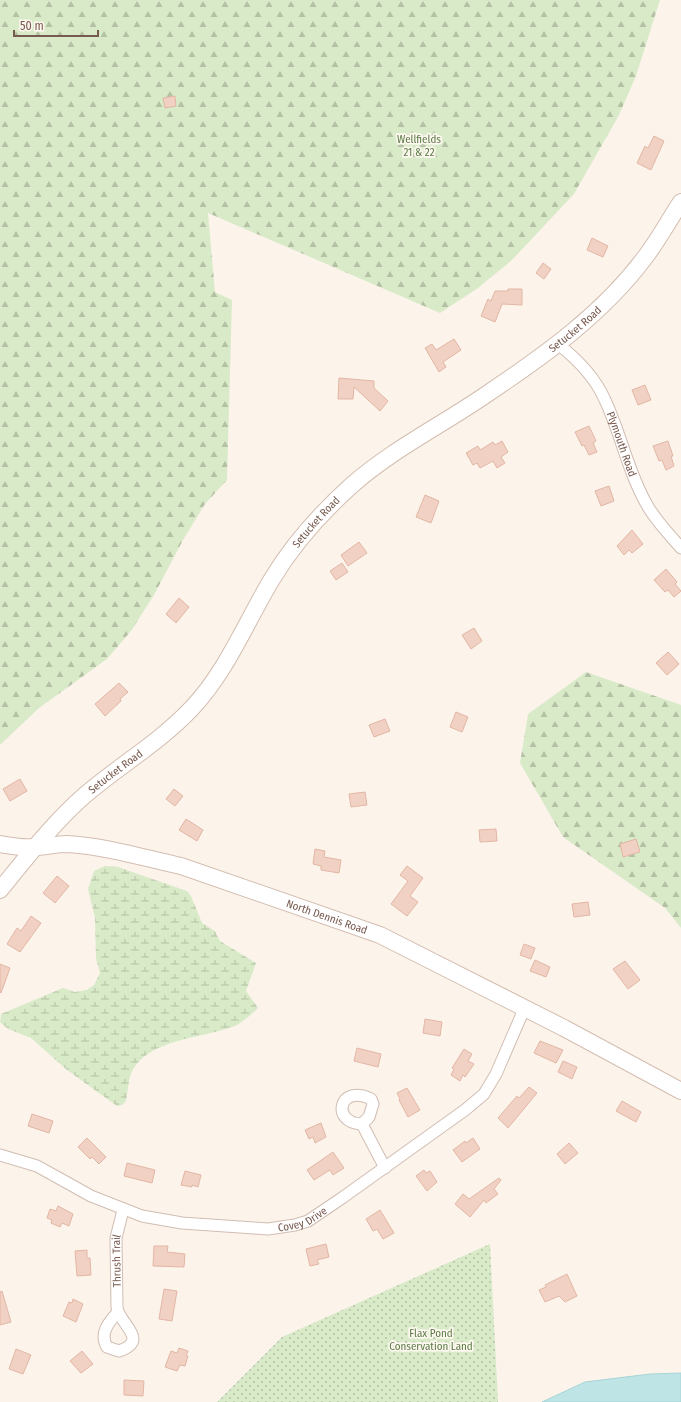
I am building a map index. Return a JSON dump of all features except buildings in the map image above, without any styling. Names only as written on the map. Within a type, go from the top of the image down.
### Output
[{"type":"main road","name":"Setucket Road","points":[[0,890],[34,847],[84,796],[147,748],[192,708],[221,670],[282,564],[336,500],[368,472],[426,432],[484,396],[558,344],[589,319],[625,282],[678,212]]},
{"type":"main road","name":"North Dennis Road","points":[[0,844],[15,847],[69,844],[119,852],[181,866],[367,929],[525,1007],[629,1065],[681,1091]]},
{"type":"street","name":"Plymouth Road","points":[[558,344],[584,368],[605,399],[646,504],[656,520],[681,548]]},
{"type":"street","name":"Covey Drive","points":[[0,1155],[37,1166],[91,1196],[124,1210],[159,1220],[268,1229],[295,1226],[319,1213],[385,1168],[465,1110],[484,1094],[496,1074],[525,1007]]},
{"type":"street","points":[[362,1124],[385,1168]]},
{"type":"street","name":"Thrush Trail","points":[[117,1313],[115,1256],[116,1238],[124,1210]]},
{"type":"green space","name":"Wellfields 21 & 22","points":[[0,0],[660,0],[636,76],[619,115],[574,194],[512,260],[478,288],[440,313],[208,213],[215,292],[232,300],[227,480],[205,504],[183,540],[154,595],[131,631],[107,659],[39,708],[0,745]]},
{"type":"green space","points":[[586,672],[681,705],[681,928],[665,908],[563,837],[520,763],[528,714]]},
{"type":"green space","points":[[105,866],[118,867],[187,891],[191,896],[202,923],[215,931],[220,941],[256,963],[246,991],[258,1008],[237,1025],[224,1030],[178,1041],[163,1046],[150,1053],[139,1062],[131,1074],[126,1101],[122,1105],[117,1106],[67,1070],[31,1038],[8,1029],[0,1022],[1,1014],[63,988],[75,992],[87,990],[94,985],[100,973],[96,959],[95,918],[88,889],[94,871]]},
{"type":"green space","name":"Flax Pond Conservation Land","points":[[490,1244],[498,1402],[217,1402],[282,1337]]},
{"type":"water","points":[[681,1373],[681,1402],[542,1402],[585,1382],[650,1374]]}]
